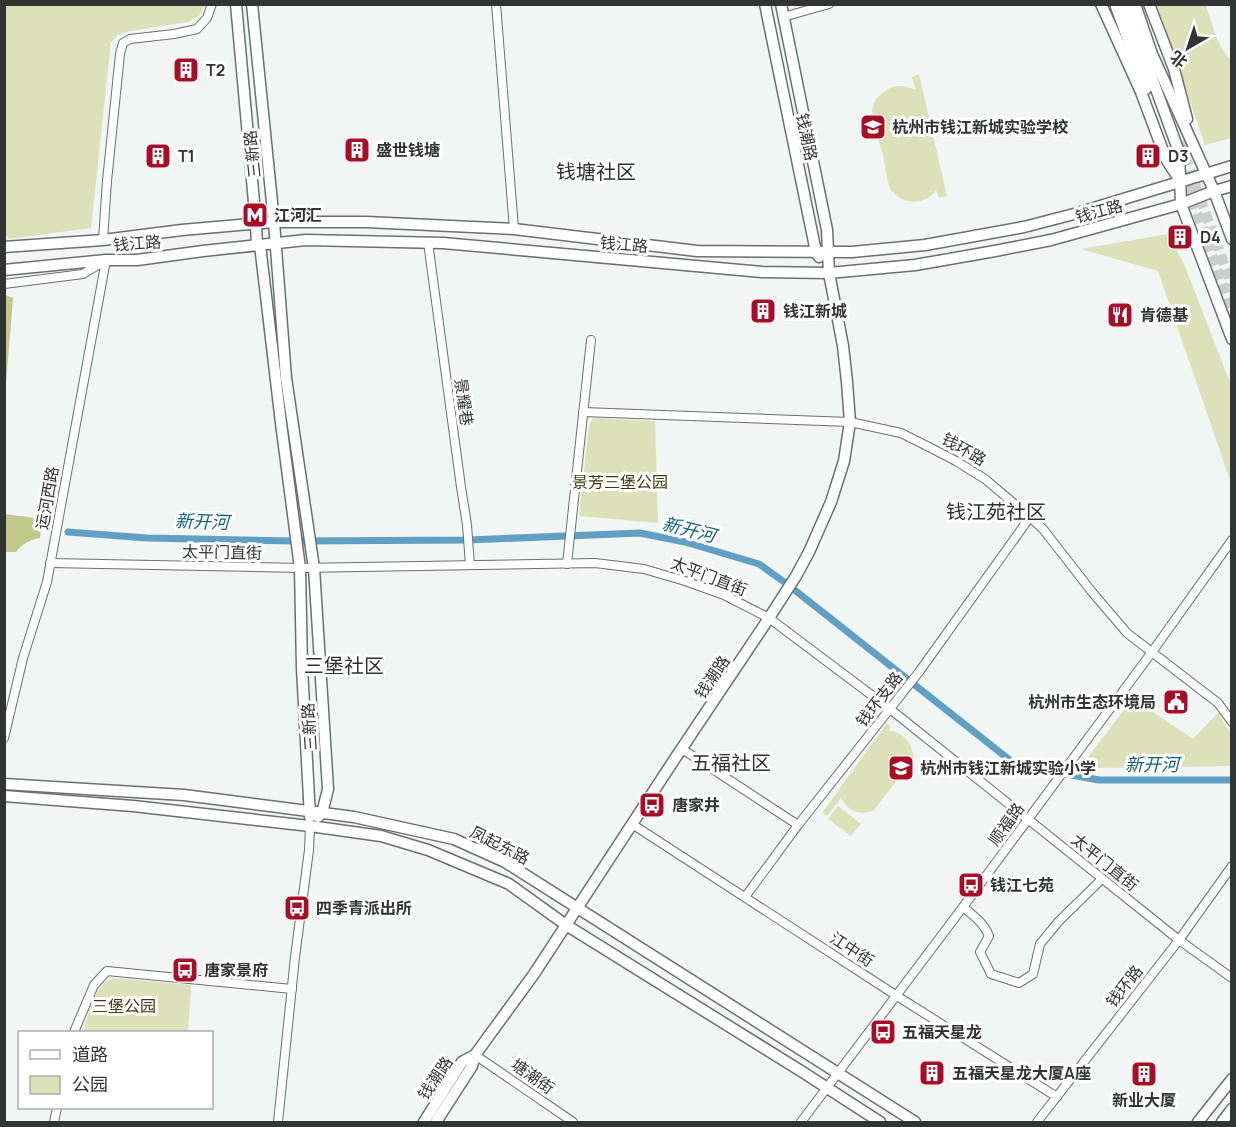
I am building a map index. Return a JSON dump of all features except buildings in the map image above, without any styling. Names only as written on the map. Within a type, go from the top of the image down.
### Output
[{"type":"main road","name":"三新路","points":[[236,4],[256,224],[300,568],[310,826]]},
{"type":"main road","name":"三新路","points":[[252,4],[274,222],[286,378],[314,568],[328,789],[322,813]]},
{"type":"main road","name":"钱潮路","points":[[436,1122],[472,1066],[476,1054],[578,909],[796,576],[831,502],[844,461],[850,422],[843,346],[829,273],[822,252],[765,4]]},
{"type":"main road","name":"钱潮路","points":[[781,4],[827,230],[822,252]]},
{"type":"main road","points":[[1101,4],[1141,93],[1166,159],[1181,182]]},
{"type":"main road","points":[[1115,4],[1181,182]]},
{"type":"main road","points":[[1125,4],[1179,152],[1181,204],[1232,339]]},
{"type":"main road","points":[[1135,4],[1152,54],[1214,191],[1232,238]]},
{"type":"main road","points":[[1149,4],[1174,69],[1193,146]]},
{"type":"main road","name":"钱江路","points":[[4,247],[103,240],[274,222],[366,222],[514,229],[697,250],[852,252],[925,244],[1024,228],[1232,166]]},
{"type":"main road","name":"钱江路","points":[[4,270],[106,260],[137,260],[306,240],[428,242],[762,272],[829,273],[915,265],[1051,240],[1181,204],[1232,186]]},
{"type":"main road","name":"凤起东路","points":[[4,784],[184,795],[372,821],[454,839],[505,862],[915,1122]]},
{"type":"main road","name":"凤起东路","points":[[4,796],[133,806],[310,826],[381,836],[428,849],[509,884],[566,925],[880,1122]]},
{"type":"main road","points":[[310,826],[322,813]]},
{"type":"main road","name":"钱潮路","points":[[424,1122],[462,1062],[476,1054]]},
{"type":"main road","points":[[1198,1122],[1232,1079]]},
{"type":"main road","points":[[1221,1122],[1232,1109]]},
{"type":"street","points":[[103,240],[107,180],[123,43],[130,39],[196,29],[207,18],[212,4]]},
{"type":"street","points":[[496,4],[514,229]]},
{"type":"street","points":[[783,16],[829,4]]},
{"type":"street","name":"景耀巷","points":[[428,242],[467,525],[470,565]]},
{"type":"street","points":[[4,284],[83,274],[106,260]]},
{"type":"street","name":"运河西路","points":[[4,738],[23,658],[47,582],[106,260]]},
{"type":"street","points":[[567,564],[591,340]]},
{"type":"street","name":"钱环路","points":[[584,412],[850,422],[901,434],[929,447],[985,479],[1030,517],[1127,633],[1218,703],[1232,722]]},
{"type":"street","name":"钱环支路","points":[[745,897],[798,825],[919,672],[1030,517]]},
{"type":"street","name":"顺福路","points":[[801,1122],[1055,783],[1232,540]]},
{"type":"street","name":"太平门直街","points":[[50,563],[300,568],[595,563],[644,569],[686,581],[769,618],[890,709],[1179,940],[1232,978]]},
{"type":"street","points":[[682,748],[798,825]]},
{"type":"street","name":"江中街","points":[[632,824],[1057,1097]]},
{"type":"street","points":[[278,1122],[310,826]]},
{"type":"street","name":"钱环路","points":[[1037,1122],[1179,940],[1232,866]]},
{"type":"street","points":[[963,907],[983,924],[987,931],[989,936],[980,952],[991,974],[1019,983],[1034,974],[1040,944],[1059,921],[1102,879]]},
{"type":"street","points":[[74,1031],[94,985],[107,971],[292,989]]},
{"type":"street","name":"塘潮街","points":[[476,1054],[573,1122]]},
{"type":"green space","points":[[4,5],[205,5],[199,16],[188,22],[130,31],[118,35],[111,42],[91,228],[9,239],[5,233]]},
{"type":"green space","points":[[1157,5],[1206,5],[1219,42],[1231,61],[1231,138],[1205,145]]},
{"type":"green space","points":[[919,74],[947,196],[939,198],[936,190],[927,199],[915,202],[897,196],[890,188],[872,110],[877,99],[889,88],[900,86],[916,90],[912,77]]},
{"type":"green space","points":[[1168,234],[1184,264],[1231,385],[1231,483],[1158,271],[1081,249]]},
{"type":"green space","points":[[4,295],[13,298],[5,396]]},
{"type":"green space","name":"景芳三堡公园","points":[[593,418],[655,421],[658,523],[579,516],[589,426]]},
{"type":"green space","points":[[5,514],[42,519],[40,538],[26,542],[16,552],[5,552]]},
{"type":"green space","points":[[1133,698],[1193,739],[1218,713],[1231,734],[1231,766],[1097,768],[1082,765]]},
{"type":"green space","points":[[887,723],[891,727],[889,731],[903,736],[914,758],[874,810],[864,813],[855,811],[841,798],[827,816],[822,813]]},
{"type":"green space","points":[[838,806],[861,824],[851,836],[828,819]]},
{"type":"green space","name":"三堡公园","points":[[114,978],[191,985],[188,1031],[83,1031],[97,992],[107,981]]},
{"type":"waterway","name":"新开河","points":[[68,532],[147,538],[295,541],[468,540],[640,533],[685,542],[759,564],[1016,765],[1099,780],[1232,780]]},
{"type":"tunnel","points":[[1180,142],[1232,286]]},
{"type":"tunnel","points":[[1182,171],[1232,311]]},
{"type":"place","name":"T2","points":[[186,70]]},
{"type":"place","name":"杭州市钱江新城实验学校","points":[[873,127]]},
{"type":"place","name":"盛世钱塘","points":[[357,150]]},
{"type":"place","name":"T1","points":[[158,156]]},
{"type":"place","name":"D3","points":[[1148,156]]},
{"type":"place","name":"江河汇","points":[[255,215]]},
{"type":"place","name":"D4","points":[[1180,237]]},
{"type":"place","name":"钱江新城","points":[[763,311]]},
{"type":"place","name":"肯德基","points":[[1120,315]]},
{"type":"place","name":"杭州市生态环境局","points":[[1176,702]]},
{"type":"place","name":"杭州市钱江新城实验小学","points":[[901,768]]},
{"type":"place","name":"唐家井","points":[[652,805]]},
{"type":"place","name":"钱江七苑","points":[[971,885]]},
{"type":"place","name":"四季青派出所","points":[[297,908]]},
{"type":"place","name":"唐家景府","points":[[185,970]]},
{"type":"place","name":"五福天星龙","points":[[883,1032]]},
{"type":"place","name":"五福天星龙大厦A座","points":[[932,1073]]},
{"type":"place","name":"新业大厦","points":[[1144,1074]]},
{"type":"district","name":"钱塘社区","points":[[596,172]]},
{"type":"district","name":"钱江苑社区","points":[[996,512]]},
{"type":"district","name":"三堡社区","points":[[344,666]]},
{"type":"district","name":"五福社区","points":[[731,763]]}]
